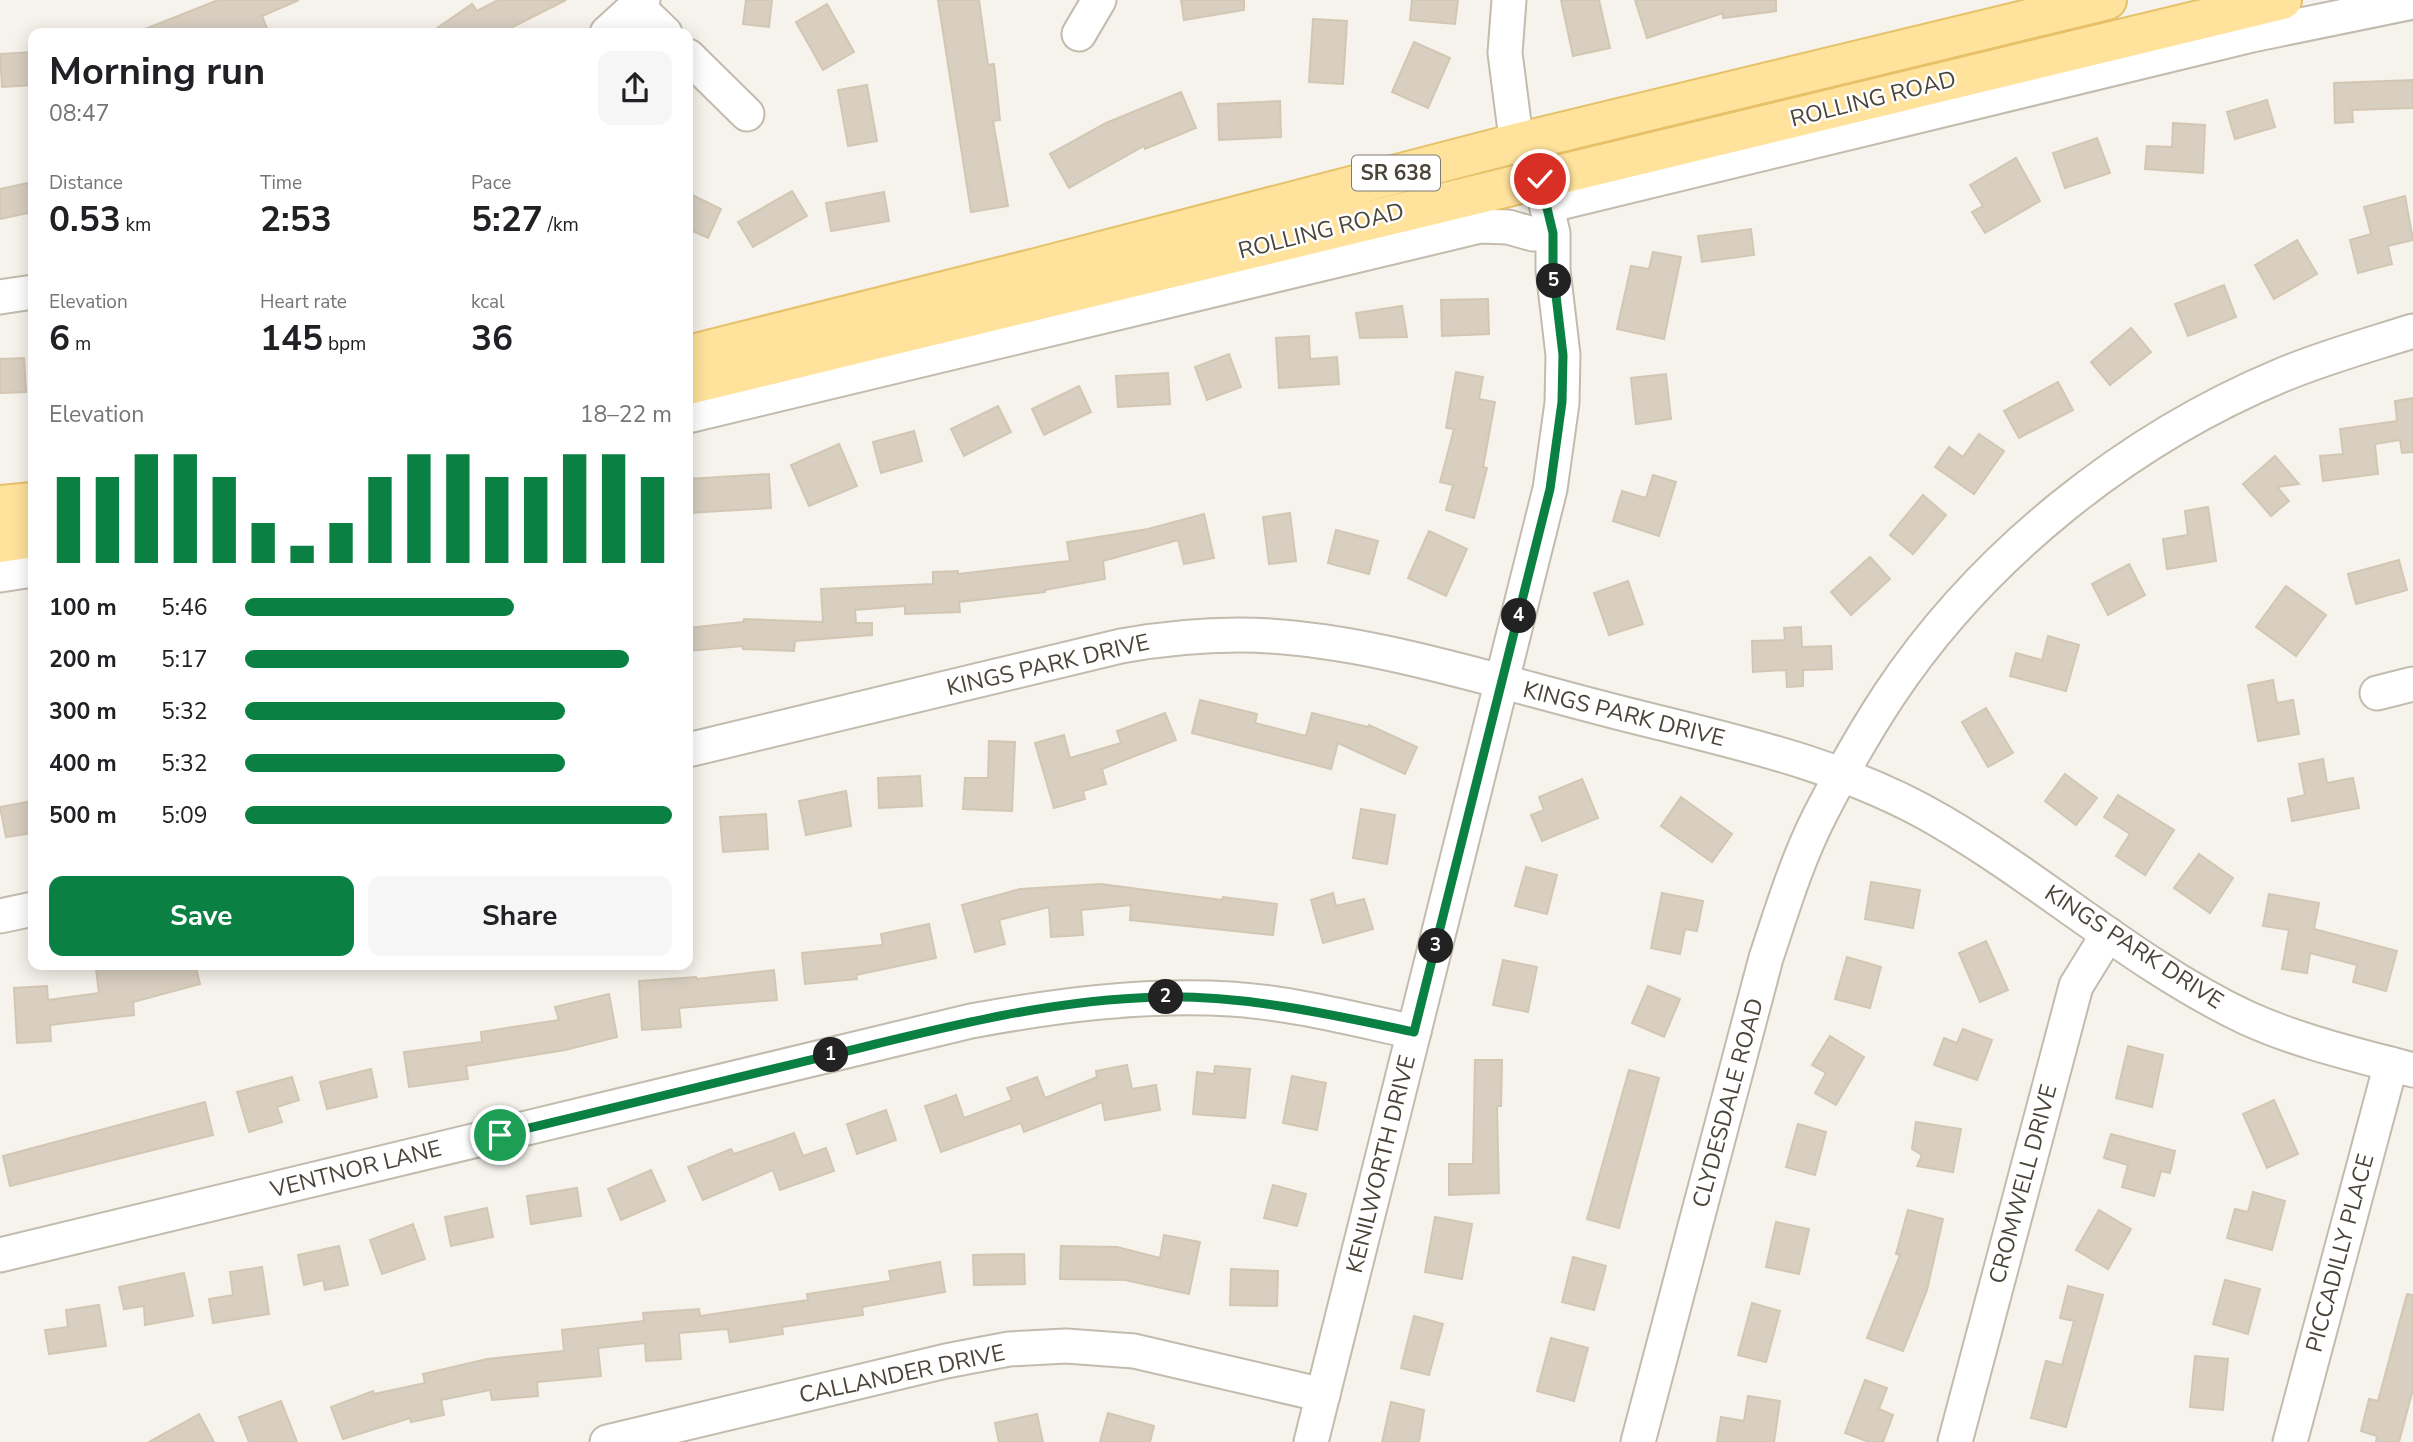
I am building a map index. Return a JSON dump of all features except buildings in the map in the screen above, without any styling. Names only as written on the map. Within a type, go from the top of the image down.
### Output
[{"type":"main road","name":"ROLLING ROAD","points":[[693,354],[1520,142],[2107,0]]},
{"type":"main road","name":"ROLLING ROAD","points":[[693,383],[1534,201],[2154,31],[2282,0]]},
{"type":"main road","points":[[2154,31],[2252,35]]},
{"type":"main road","points":[[0,505],[28,502]]},
{"type":"main road","points":[[0,543],[28,539]]},
{"type":"street","points":[[1079,34],[1099,0]]},
{"type":"street","name":"KENILWORTH DRIVE","points":[[1311,1442],[1550,489],[1558,442],[1563,355],[1553,270],[1553,233],[1534,201],[1514,123],[1505,53],[1510,0]]},
{"type":"street","name":"ROLLING ROAD","points":[[693,415],[1480,226],[1508,226],[1534,201],[2252,35],[2413,2]]},
{"type":"street","points":[[613,28],[641,4],[661,28]]},
{"type":"street","points":[[693,61],[747,114]]},
{"type":"street","points":[[0,297],[28,293]]},
{"type":"street","name":"CLYDESDALE ROAD","points":[[1638,1442],[1766,958],[1811,834],[1889,695],[1960,605],[2044,523],[2091,485],[2182,425],[2233,398],[2330,357],[2413,331]]},
{"type":"street","points":[[0,575],[28,571]]},
{"type":"street","name":"KINGS PARK DRIVE","points":[[693,749],[1121,646],[1172,638],[1240,635],[1317,640],[1773,751],[1844,774],[1885,791],[1942,822],[2188,986],[2248,1018],[2311,1042],[2402,1067]]},
{"type":"street","points":[[2377,693],[2413,684]]},
{"type":"street","points":[[0,916],[28,910]]},
{"type":"street","name":"CROMWELL DRIVE","points":[[1955,1442],[2076,986],[2108,934]]},
{"type":"street","name":"VENTNOR LANE","points":[[0,1255],[971,1021],[1062,1004],[1158,997],[1233,999],[1296,1007],[1414,1032]]},
{"type":"street","name":"PICCADILLY PLACE","points":[[2290,1442],[2402,1067]]},
{"type":"street","name":"CALLANDER DRIVE","points":[[607,1442],[946,1361],[1009,1349],[1066,1346],[1134,1351],[1323,1395]]},
{"type":"route","points":[[500,1135],[971,1021],[1062,1004],[1158,997],[1233,999],[1296,1007],[1414,1032],[1550,489],[1558,442],[1563,355],[1553,270],[1553,233],[1540,179]]}]
